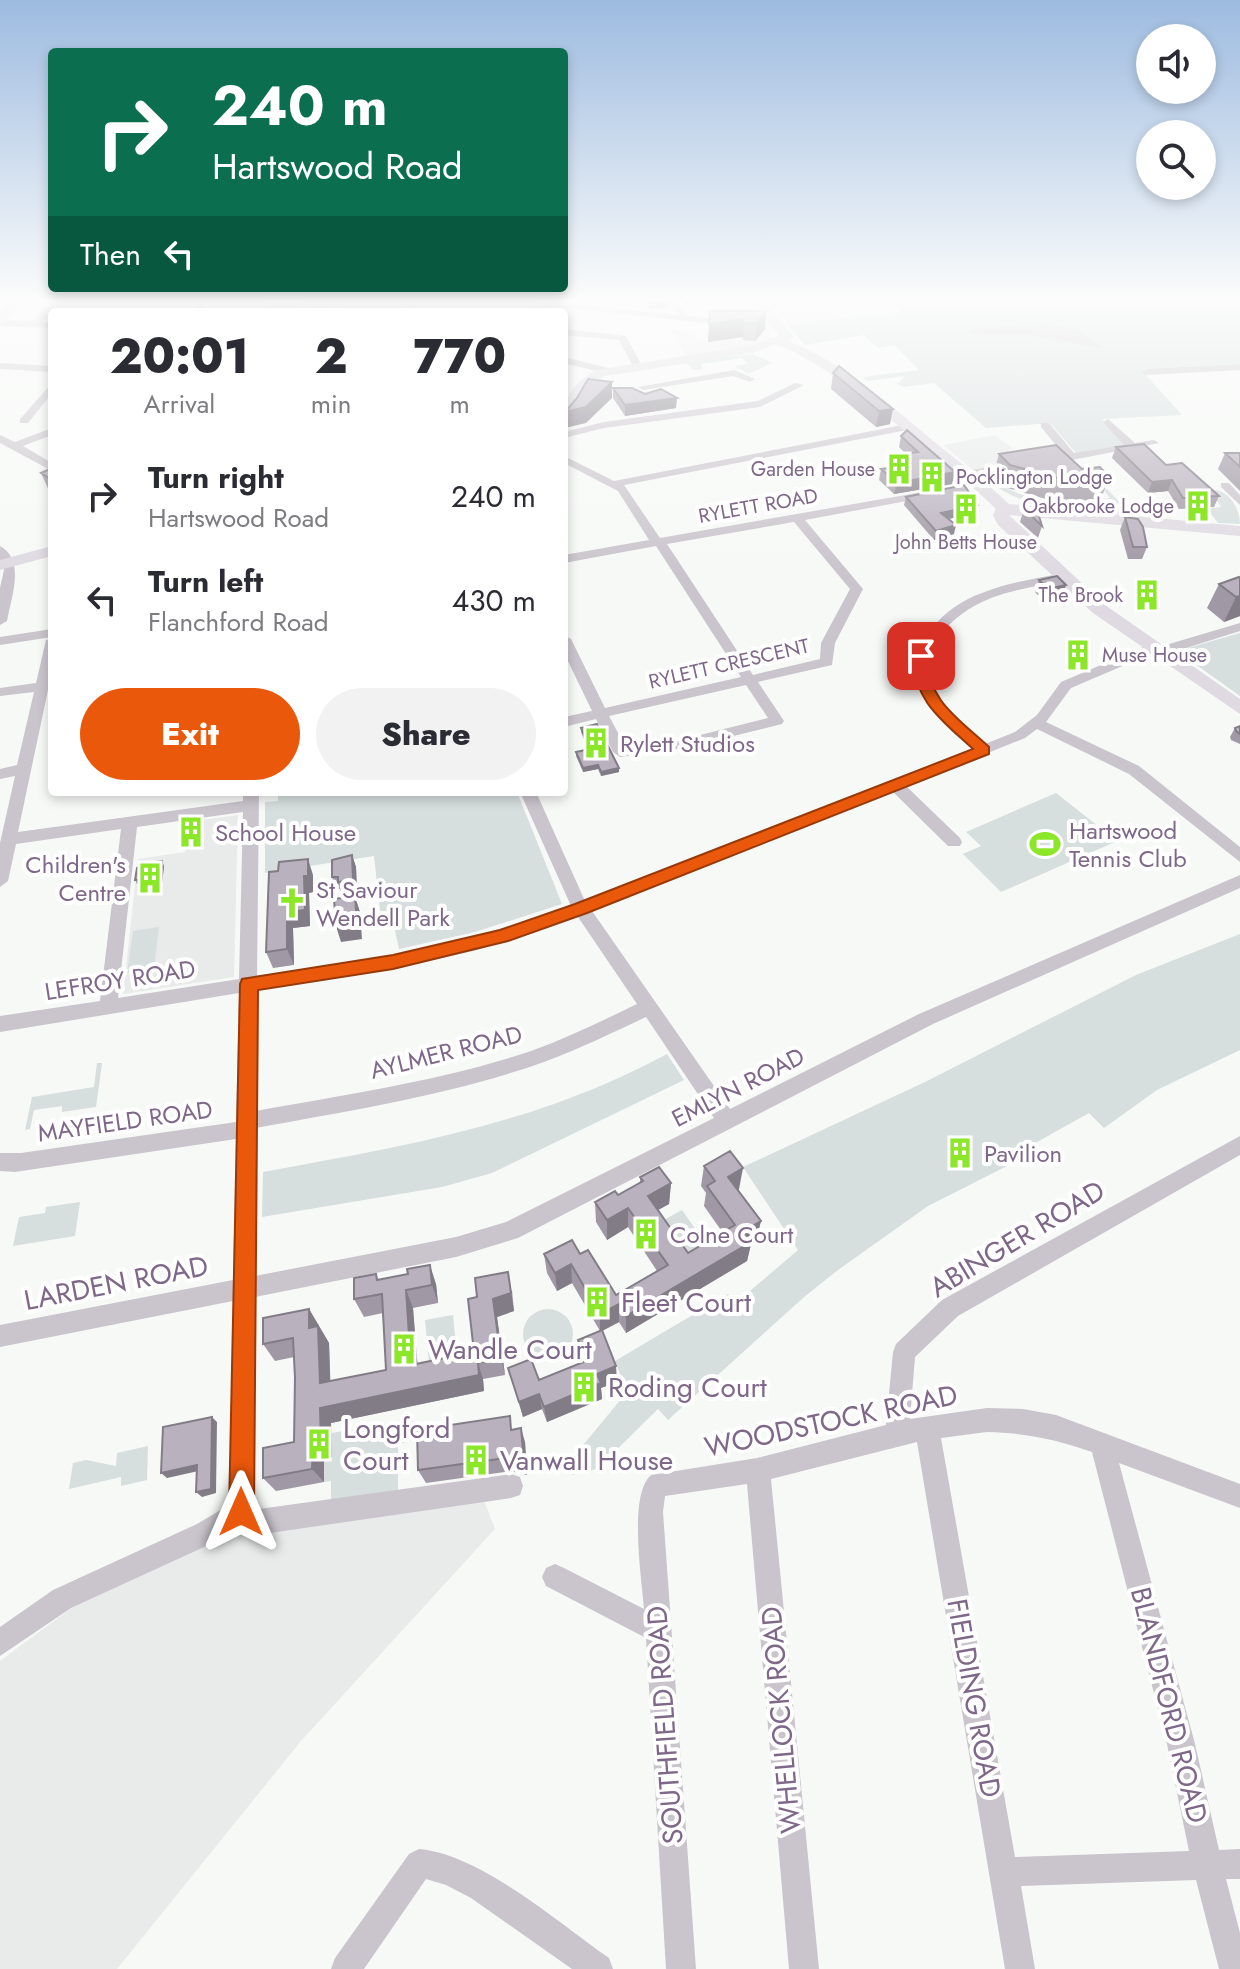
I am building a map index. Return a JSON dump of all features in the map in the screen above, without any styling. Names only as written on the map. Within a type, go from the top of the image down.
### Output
[{"type":"main road","points":[[864,391],[967,477],[992,503],[1014,514],[1148,516],[1240,531]]},
{"type":"main road","points":[[1004,508],[1001,515],[1004,522],[1062,577],[1156,650],[1240,708]]},
{"type":"main road","points":[[3,559],[48,552]]},
{"type":"street","points":[[24,421],[48,391]]},
{"type":"street","points":[[568,434],[604,425],[760,404],[787,391]]},
{"type":"street","points":[[1108,422],[1130,444],[1154,443]]},
{"type":"street","points":[[1045,425],[1072,457]]},
{"type":"street","points":[[614,484],[908,427]]},
{"type":"street","points":[[14,446],[48,433]]},
{"type":"street","points":[[0,438],[48,466]]},
{"type":"street","points":[[967,477],[1116,451],[1132,446],[1130,444]]},
{"type":"street","points":[[568,461],[614,484],[634,505],[777,721],[705,738]]},
{"type":"street","points":[[1225,485],[1240,502]]},
{"type":"street","name":"RYLETT ROAD","points":[[568,558],[945,491]]},
{"type":"street","name":"RYLETT CRESCENT","points":[[568,721],[827,662],[828,643],[857,592],[797,518]]},
{"type":"street","points":[[0,621],[3,559]]},
{"type":"street","points":[[983,750],[949,720],[929,696],[919,669],[924,648],[943,623],[973,601],[996,592],[1062,577]]},
{"type":"street","points":[[1240,627],[1156,650],[1066,685],[1037,723],[1134,770],[1240,856]]},
{"type":"street","points":[[0,641],[48,634]]},
{"type":"street","points":[[568,647],[620,752],[686,743]]},
{"type":"street","points":[[0,881],[48,657]]},
{"type":"street","points":[[0,692],[42,686]]},
{"type":"street","name":"LEFROY ROAD","points":[[0,1024],[449,950],[581,909],[1020,735],[1037,723]]},
{"type":"street","points":[[0,774],[24,769]]},
{"type":"street","points":[[895,785],[954,842]]},
{"type":"street","points":[[530,796],[581,909],[727,1121]]},
{"type":"street","points":[[9,839],[130,822],[251,798],[241,1512]]},
{"type":"street","points":[[108,1007],[130,822]]},
{"type":"street","name":"EMLYN ROAD","points":[[244,1288],[456,1247],[510,1231],[926,1019],[1240,881]]},
{"type":"street","name":"AYLMER ROAD","points":[[246,1125],[480,1074],[552,1051],[649,1007]]},
{"type":"street","name":"MAYFIELD ROAD","points":[[8,1161],[15,1163],[246,1125]]},
{"type":"street","name":"ABINGER ROAD","points":[[897,1436],[904,1352],[950,1308],[1240,1145]]},
{"type":"street","name":"LARDEN ROAD","points":[[0,1336],[244,1288]]},
{"type":"street","name":"WOODSTOCK ROAD","points":[[660,1484],[758,1470],[927,1428],[1007,1419],[1037,1421],[1101,1442],[1240,1496]]},
{"type":"street","name":"FIELDING ROAD","points":[[927,1428],[1020,1969]]},
{"type":"street","name":"BLANDFORD ROAD","points":[[1101,1442],[1181,1744],[1234,1969]]},
{"type":"street","name":"WHELLOCK ROAD","points":[[758,1470],[804,1969]]},
{"type":"street","name":"SOUTHFIELD ROAD","points":[[660,1484],[653,1490],[651,1498],[681,1969]]},
{"type":"street","points":[[241,1512],[256,1522],[511,1486]]},
{"type":"street","points":[[0,1643],[62,1599],[206,1533],[241,1512]]},
{"type":"street","points":[[555,1577],[659,1631]]},
{"type":"street","points":[[346,1969],[419,1864],[428,1862],[450,1869],[598,1969]]},
{"type":"street","points":[[1003,1872],[1240,1864]]},
{"type":"shaded area","points":[[943,391],[1160,391],[1182,415],[1102,419],[1126,445],[1076,453],[1050,423],[986,428]]},
{"type":"shaded area","points":[[995,435],[1013,449],[1008,450],[1022,462],[973,470],[943,445]]},
{"type":"shaded area","points":[[1009,470],[998,483],[1025,496],[1053,501],[1110,498],[1103,489],[1107,489],[1119,502],[1138,503],[1138,514],[1052,508],[1015,497],[980,474]]},
{"type":"shaded area","points":[[1216,490],[1234,503],[1240,524],[1218,523],[1207,509],[1221,507],[1217,501],[1174,504],[1172,495]]},
{"type":"shaded area","points":[[1240,633],[1240,696],[1177,651]]},
{"type":"shaded area","name":"Hartswood Tennis Club","points":[[1056,793],[1117,841],[1001,892],[963,854],[981,846],[966,832]]},
{"type":"shaded area","points":[[278,796],[519,796],[562,904],[475,932],[399,949],[394,926],[382,927],[374,856],[265,873],[265,802],[278,801]]},
{"type":"shaded area","points":[[238,815],[234,977],[123,994],[138,859],[185,852],[187,822]]},
{"type":"shaded area","points":[[159,927],[154,969],[127,973],[133,931]]},
{"type":"shaded area","points":[[1240,934],[1240,1050],[1157,1090],[1104,1128],[1089,1113],[1003,1161],[1007,1166],[928,1206],[803,1298],[668,1420],[658,1409],[597,1469],[572,1475],[574,1456],[627,1392],[615,1361],[728,1294],[736,1303],[798,1250],[743,1167],[925,1082],[1136,975]]},
{"type":"shaded area","points":[[667,1054],[684,1080],[492,1173],[442,1187],[262,1217],[263,1172],[470,1130],[569,1098]]},
{"type":"shaded area","points":[[97,1063],[102,1063],[96,1107],[62,1112],[62,1106],[34,1110],[30,1129],[25,1130],[32,1097],[94,1087]]},
{"type":"shaded area","points":[[80,1202],[75,1236],[13,1246],[19,1217],[45,1213],[46,1207]]},
{"type":"shaded area","points":[[682,1210],[710,1250],[688,1263],[660,1222]]},
{"type":"shaded area","points":[[548,1309],[565,1317],[573,1334],[565,1351],[548,1359],[531,1351],[523,1334],[531,1317]]},
{"type":"shaded area","points":[[453,1315],[458,1367],[430,1373],[425,1320]]},
{"type":"shaded area","points":[[413,1418],[414,1439],[398,1445],[398,1496],[331,1505],[331,1481],[324,1482],[324,1459],[332,1433]]},
{"type":"shaded area","points":[[148,1446],[147,1480],[121,1486],[121,1477],[69,1489],[73,1463],[86,1460],[116,1466],[117,1453]]},
{"type":"shaded area","points":[[481,1493],[495,1529],[301,1741],[117,1969],[0,1969],[0,1661],[74,1606],[237,1528]]},
{"type":"building","points":[[581,391],[603,391],[586,407],[568,411]]},
{"type":"building","points":[[615,391],[645,394],[664,391],[677,398],[625,405]]},
{"type":"building","points":[[855,391],[870,391],[893,409],[879,411]]},
{"type":"building","points":[[907,430],[955,472],[897,483],[881,469],[896,467],[891,462],[900,461],[894,455],[918,452],[901,436]]},
{"type":"building","points":[[1144,444],[1166,465],[1182,463],[1219,496],[1183,498],[1172,480],[1152,482],[1116,447]]},
{"type":"building","points":[[1056,445],[1082,469],[1100,467],[1109,477],[1068,481],[1010,465],[999,454]]},
{"type":"building","points":[[1225,453],[1240,453],[1240,467]]},
{"type":"building","points":[[964,485],[978,505],[941,513],[956,525],[936,531],[906,497]]},
{"type":"building","points":[[1024,509],[1037,510],[1042,526]]},
{"type":"building","points":[[1125,517],[1138,519],[1147,547],[1133,547]]},
{"type":"building","points":[[1057,576],[1066,585],[1048,589],[1039,580]]},
{"type":"building","points":[[1239,577],[1240,596],[1236,597],[1219,584]]},
{"type":"building","name":"Rylett Studios","points":[[597,724],[619,768],[601,772],[598,765],[583,768],[576,752],[590,749],[581,728]]},
{"type":"building","points":[[352,855],[353,880],[338,882],[338,877],[332,877],[332,860]]},
{"type":"building","points":[[308,859],[308,876],[304,876],[305,910],[287,912],[287,949],[266,952],[269,872],[278,871],[279,862]]},
{"type":"building","points":[[162,861],[160,879],[135,880],[137,868],[142,864]]},
{"type":"building","points":[[355,896],[357,923],[336,926],[334,899]]},
{"type":"building","points":[[730,1151],[743,1168],[728,1177],[761,1221],[744,1231],[751,1242],[626,1316],[619,1304],[600,1314],[571,1264],[555,1273],[544,1254],[572,1240],[580,1254],[588,1250],[616,1295],[668,1265],[628,1208],[607,1220],[595,1202],[615,1191],[618,1195],[643,1181],[640,1177],[659,1167],[671,1183],[648,1196],[688,1253],[735,1225],[707,1186],[715,1181],[704,1166]]},
{"type":"building","points":[[430,1265],[432,1285],[406,1290],[411,1365],[474,1352],[468,1299],[477,1297],[475,1278],[508,1272],[511,1293],[493,1299],[501,1358],[478,1363],[479,1375],[320,1408],[321,1443],[313,1445],[312,1469],[263,1478],[263,1448],[294,1442],[295,1378],[293,1338],[263,1344],[263,1318],[309,1309],[309,1328],[318,1326],[320,1383],[386,1370],[382,1294],[354,1299],[354,1278],[376,1274],[377,1280],[408,1274],[407,1269]]},
{"type":"building","points":[[602,1330],[616,1366],[597,1374],[601,1383],[544,1407],[539,1394],[519,1402],[508,1368],[531,1359],[539,1380],[586,1361],[578,1340]]},
{"type":"building","points":[[510,1416],[511,1430],[521,1428],[524,1462],[506,1458],[418,1470],[417,1430]]},
{"type":"building","points":[[212,1417],[211,1489],[196,1492],[197,1465],[161,1473],[163,1427]]},
{"type":"place","name":"Garden House","points":[[899,469]]},
{"type":"place","name":"Pocklington Lodge","points":[[932,477]]},
{"type":"place","name":"Oakbrooke Lodge","points":[[1198,506]]},
{"type":"place","name":"John Betts House","points":[[966,509]]},
{"type":"place","name":"The Brook","points":[[1147,595]]},
{"type":"place","name":"Muse House","points":[[1078,655]]},
{"type":"place","name":"Rylett Studios","points":[[596,743]]},
{"type":"place","name":"School House","points":[[191,832]]},
{"type":"place","name":"Hartswood Tennis Club","points":[[1045,844]]},
{"type":"place","name":"Children's Centre","points":[[150,878]]},
{"type":"place","name":"St Saviour Wendell Park","points":[[292,903]]},
{"type":"place","name":"Pavilion","points":[[960,1153]]},
{"type":"place","name":"Colne Court","points":[[646,1234]]},
{"type":"place","name":"Fleet Court","points":[[597,1302]]},
{"type":"place","name":"Wandle Court","points":[[404,1349]]},
{"type":"place","name":"Roding Court","points":[[584,1387]]},
{"type":"place","name":"Longford Court","points":[[319,1444]]},
{"type":"place","name":"Vanwall House","points":[[476,1460]]},
{"type":"route","points":[[241,1512],[249,984],[393,962],[502,936],[581,909],[983,750],[933,702],[920,676],[921,656]]}]
